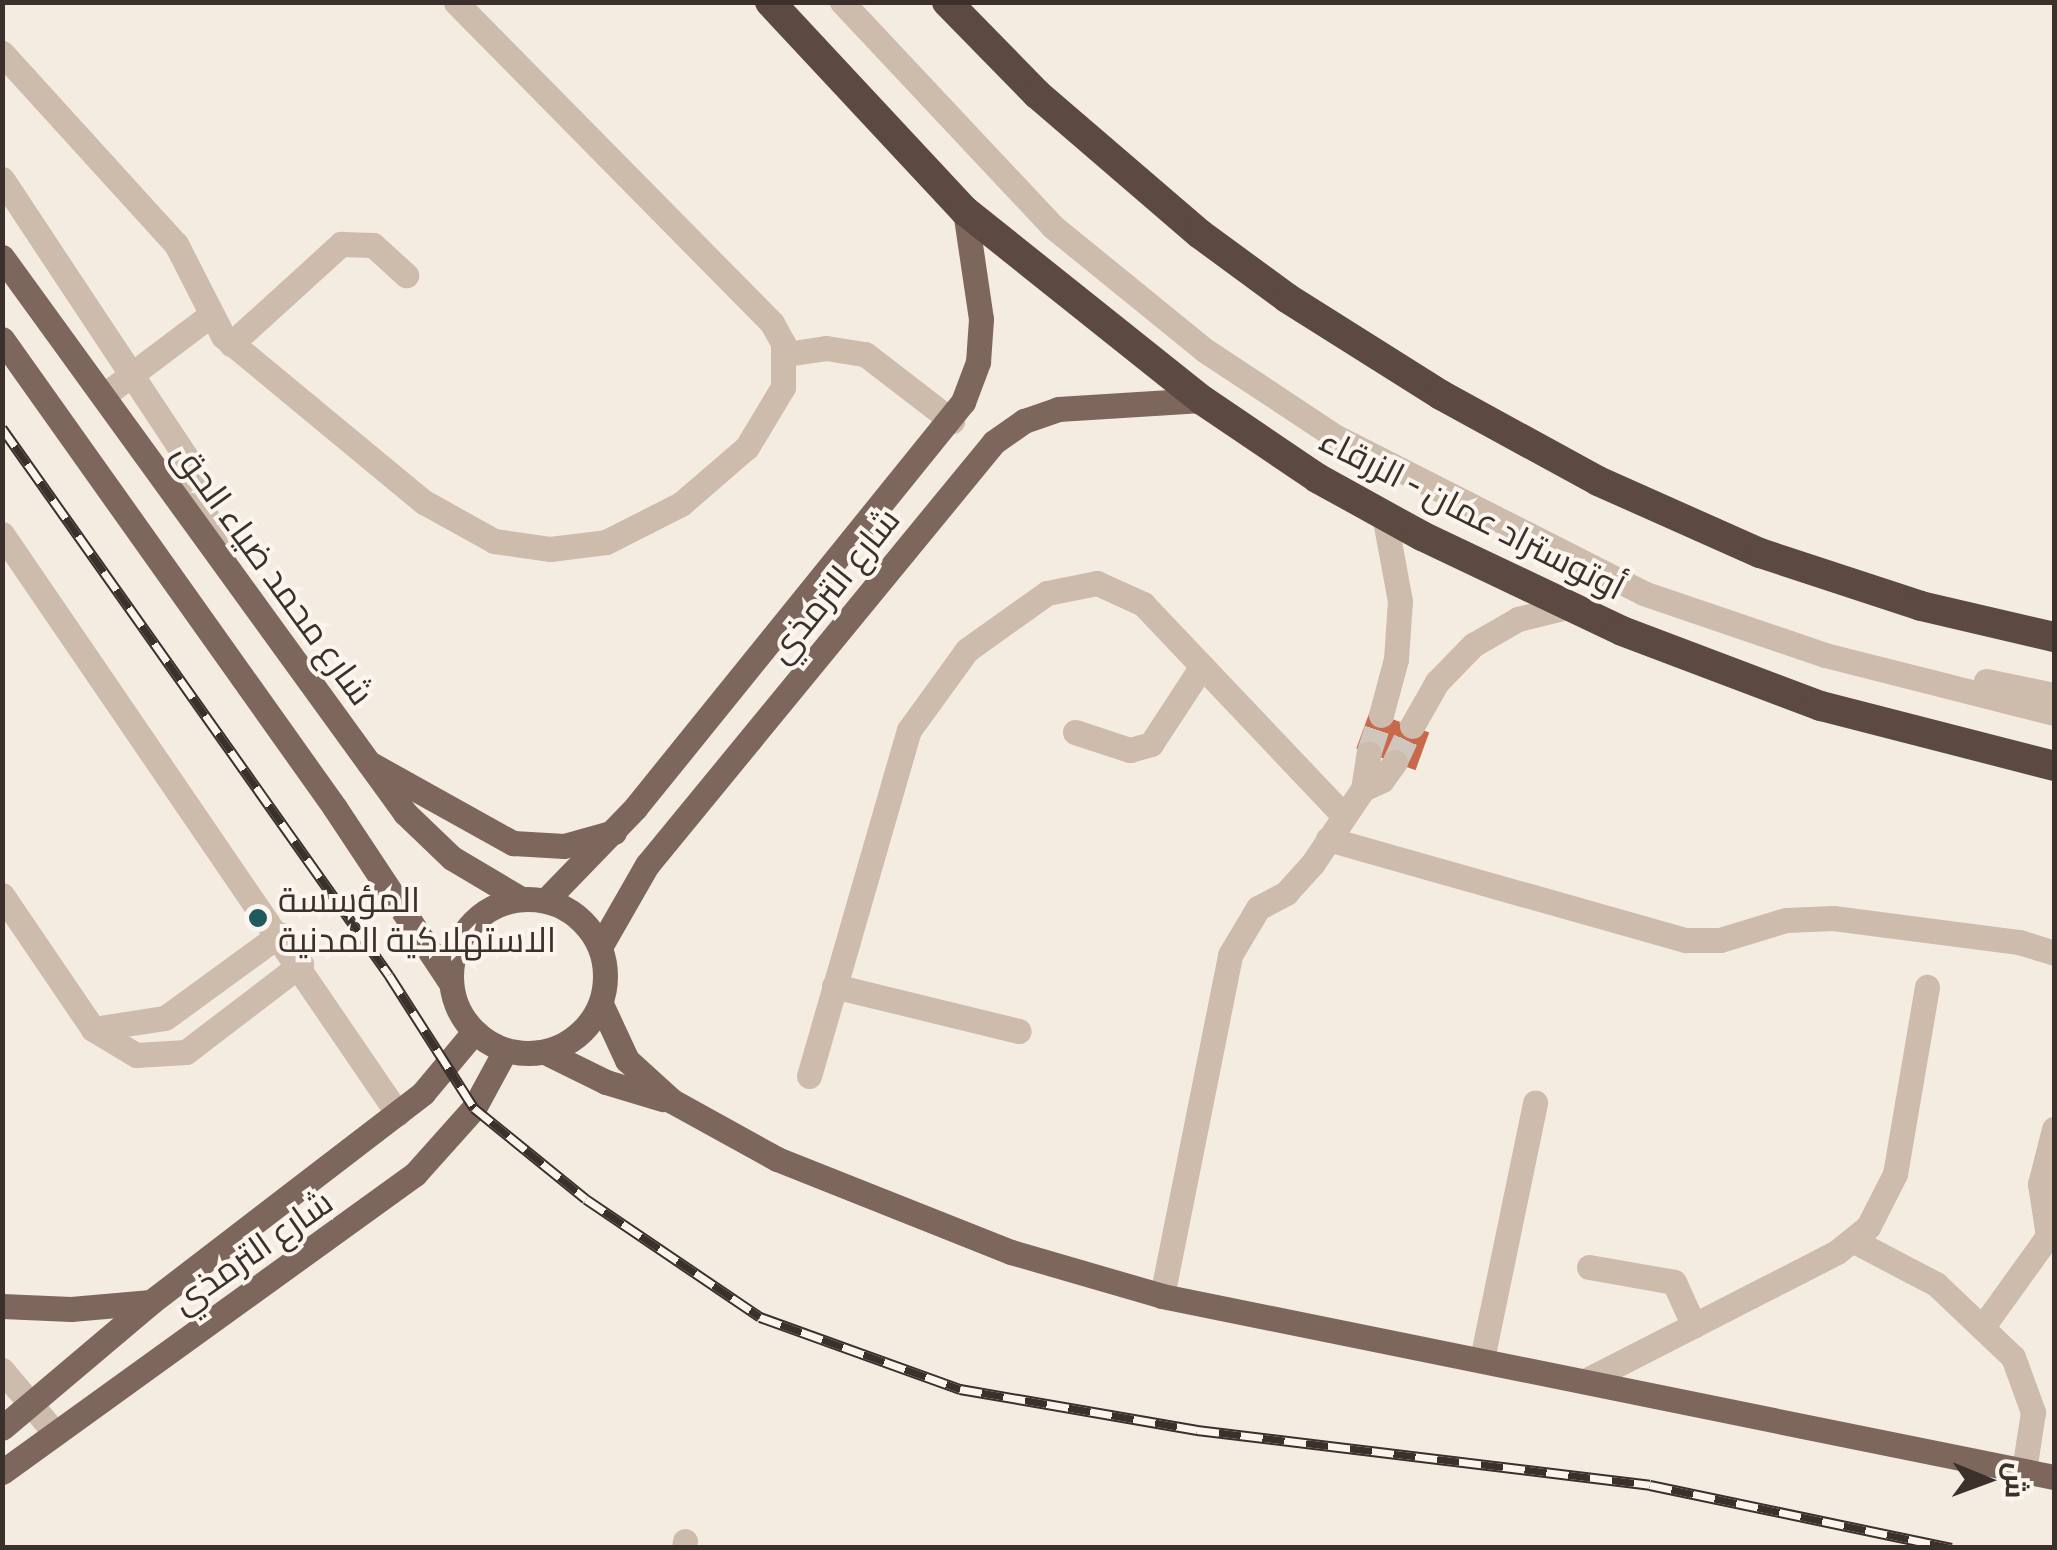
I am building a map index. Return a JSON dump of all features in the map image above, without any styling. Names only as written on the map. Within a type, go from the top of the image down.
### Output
[{"type":"highway","name":"أوتوستراد عمان - الزرقاء","points":[[770,2],[965,212],[1202,400],[1384,515],[1568,607],[1821,706],[2054,766]]},
{"type":"highway","points":[[947,2],[1037,94],[1200,234],[1286,298],[1440,395],[1598,481],[1760,553],[1920,606],[2054,637]]},
{"type":"main road","name":"شارع الترمذي","points":[[534,900],[614,832],[952,420],[972,382],[981,340],[965,212]]},
{"type":"main road","name":"شارع محمد ضياء الحق","points":[[2,257],[216,544],[367,762],[436,846],[534,900]]},
{"type":"main road","points":[[2,338],[335,808],[451,984],[474,1032],[505,1051],[545,1052],[606,1082],[672,1102],[777,1160],[940,1226],[1162,1296],[2054,1477]]},
{"type":"main road","name":"شارع الترمذي","points":[[600,947],[647,865],[994,442],[1024,421],[1058,410],[1202,400]]},
{"type":"main road","points":[[367,762],[513,843],[564,846],[614,832]]},
{"type":"main road","points":[[451,984],[452,963],[469,926],[484,912],[534,900],[578,917],[600,947],[601,1004],[627,1060],[672,1102]]},
{"type":"main road","points":[[545,1052],[579,1035],[601,1004]]},
{"type":"main road","name":"شارع الترمذي","points":[[2,1430],[151,1302],[398,1114],[446,1070],[474,1032]]},
{"type":"main road","name":"شارع الترمذي","points":[[2,1472],[415,1174],[474,1108],[505,1051]]},
{"type":"main road","points":[[2,1306],[70,1310],[151,1302]]},
{"type":"street","points":[[2,53],[176,244],[208,317],[232,344],[445,518],[494,541],[550,549],[632,532],[705,488],[764,423],[783,387],[786,354],[772,323],[456,2]]},
{"type":"street","points":[[842,2],[1052,226],[1206,352],[1410,481],[1644,594],[1825,655],[2054,713]]},
{"type":"street","points":[[860,2],[1064,217],[1217,340],[1366,438],[1572,546],[1741,614],[1866,652],[2054,696]]},
{"type":"street","points":[[2,179],[186,457],[216,544]]},
{"type":"street","points":[[232,344],[341,244],[366,242],[406,275]]},
{"type":"street","points":[[103,396],[208,317]]},
{"type":"street","points":[[786,354],[826,348],[865,354],[952,420]]},
{"type":"street","points":[[1381,715],[1396,659],[1400,601],[1384,515]]},
{"type":"street","points":[[2,534],[280,934],[398,1114]]},
{"type":"street","points":[[809,1076],[909,730],[944,674],[991,628],[1063,586],[1097,583],[1143,604],[1344,816]]},
{"type":"street","points":[[1412,726],[1437,682],[1473,644],[1518,619],[1568,607]]},
{"type":"street","points":[[1075,732],[1130,750],[1151,744],[1202,666]]},
{"type":"street","points":[[1162,1296],[1230,956],[1246,922],[1296,884],[1344,816],[1362,789],[1369,753]]},
{"type":"street","points":[[1362,789],[1382,780],[1396,762]]},
{"type":"street","points":[[1328,839],[1686,940],[1720,940],[1786,920],[1833,918],[2019,942],[2054,953]]},
{"type":"street","points":[[2,896],[92,1029],[136,1055],[186,1052],[300,964]]},
{"type":"street","points":[[92,1029],[165,1018],[280,934]]},
{"type":"street","points":[[834,986],[1019,1031]]},
{"type":"street","points":[[1587,1380],[1854,1241],[1880,1211],[1896,1174],[1927,987]]},
{"type":"street","points":[[1482,1358],[1535,1102]]},
{"type":"street","points":[[1984,1325],[2048,1236],[2040,1184],[2054,1129]]},
{"type":"street","points":[[1854,1241],[1936,1284],[1984,1325],[2013,1357],[2030,1393],[2034,1432],[2024,1470]]},
{"type":"street","points":[[1589,1267],[1674,1282],[1694,1326]]},
{"type":"street","points":[[2,1370],[56,1433]]},
{"type":"street","points":[[2,1430],[24,1456]]},
{"type":"building","points":[[1370,711],[1429,733],[1416,770],[1356,749]]},
{"type":"tunnel","points":[[1369,753],[1381,715]]},
{"type":"tunnel","points":[[1395,762],[1412,726]]},
{"type":"railway","points":[[2,428],[389,975],[474,1108],[586,1199],[760,1317],[960,1389],[1197,1430],[1650,1485],[1951,1548]]},
{"type":"place","name":"المؤسسة الاستهلاكية المدنية","points":[[258,918]]}]
